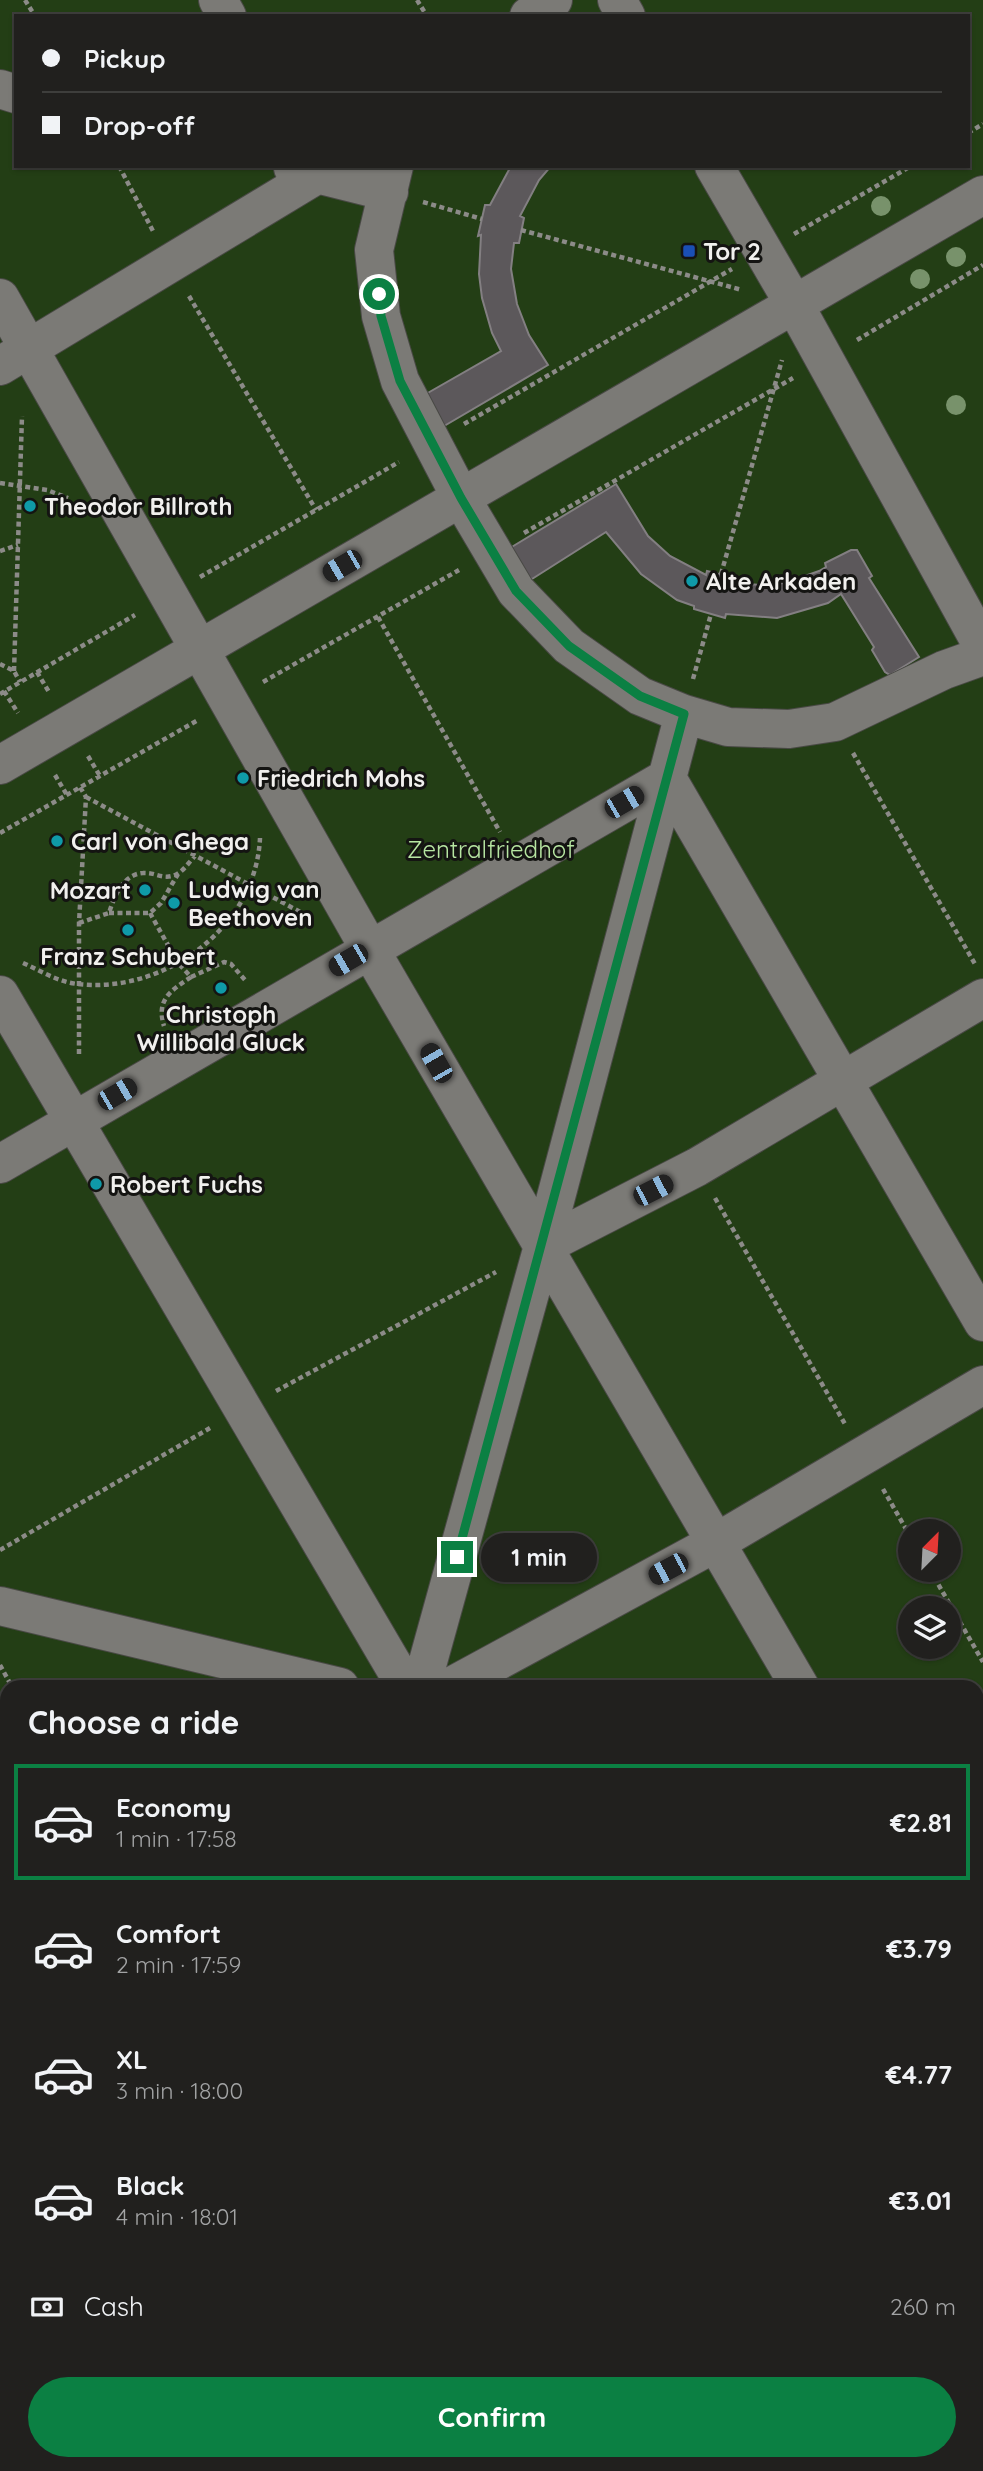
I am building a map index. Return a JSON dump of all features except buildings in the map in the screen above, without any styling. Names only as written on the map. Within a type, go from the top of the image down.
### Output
[{"type":"street","points":[[532,14],[553,0]]},
{"type":"street","points":[[715,168],[794,304],[983,648]]},
{"type":"street","points":[[15,357],[170,264],[306,169],[392,179],[374,250],[381,316],[400,381],[461,498],[516,591],[569,646],[640,696],[684,714],[728,727],[789,729],[835,722],[944,670],[983,656]]},
{"type":"street","points":[[0,765],[983,195]]},
{"type":"street","points":[[0,298],[15,357],[200,649],[369,948],[796,1680]]},
{"type":"street","points":[[423,1680],[543,1246],[684,714]]},
{"type":"street","points":[[0,1164],[369,948],[667,778]]},
{"type":"street","points":[[667,778],[983,1322]]},
{"type":"street","points":[[543,1246],[697,1167],[843,1081],[980,982]]},
{"type":"street","points":[[0,995],[402,1680]]},
{"type":"street","points":[[463,1680],[717,1542],[983,1385]]},
{"type":"street","points":[[0,1606],[311,1680]]},
{"type":"path","points":[[120,168],[170,264],[316,510]]},
{"type":"path","points":[[392,179],[482,219]]},
{"type":"path","points":[[522,230],[794,304],[775,389],[721,574]]},
{"type":"path","points":[[15,357],[23,390],[14,671],[20,682]]},
{"type":"path","points":[[0,551],[19,545]]},
{"type":"path","points":[[684,714],[711,614]]},
{"type":"path","points":[[378,617],[517,863]]},
{"type":"path","points":[[0,664],[14,671]]},
{"type":"path","points":[[835,722],[980,982]]},
{"type":"path","points":[[80,787],[86,797],[309,917]]},
{"type":"path","points":[[79,1058],[79,923],[86,797]]},
{"type":"path","points":[[15,960],[62,981],[79,984],[131,984],[165,971],[207,944],[227,922],[249,885],[260,853],[261,828]]},
{"type":"path","points":[[79,923],[109,913],[150,913],[161,902],[178,874],[195,856]]},
{"type":"path","points":[[109,913],[113,900],[129,878],[142,873],[164,878],[178,874]]},
{"type":"path","points":[[150,913],[178,963],[191,977]]},
{"type":"path","points":[[185,1055],[165,1029],[160,1011],[162,1000],[191,977],[224,962],[231,964],[264,1009]]},
{"type":"path","points":[[697,1167],[900,1519]]},
{"type":"path","points":[[937,1582],[983,1662]]},
{"type":"green space","name":"Zentralfriedhof","points":[[0,0],[983,0],[983,1680],[0,1680]]},
{"type":"place","name":"Tor 2","points":[[689,251]]},
{"type":"place","name":"Theodor Billroth","points":[[30,506]]},
{"type":"place","name":"Alte Arkaden","points":[[692,581]]},
{"type":"place","name":"Friedrich Mohs","points":[[243,778]]},
{"type":"place","name":"Carl von Ghega","points":[[57,841]]},
{"type":"place","name":"Mozart","points":[[145,890]]},
{"type":"place","name":"Ludwig van Beethoven","points":[[174,903]]},
{"type":"place","name":"Franz Schubert","points":[[128,930]]},
{"type":"place","name":"Christoph Willibald Gluck","points":[[221,988]]},
{"type":"place","name":"Robert Fuchs","points":[[96,1184]]},
{"type":"route","points":[[379,294],[381,316],[400,381],[461,498],[516,591],[569,646],[640,696],[684,714],[543,1246],[457,1557]]}]
